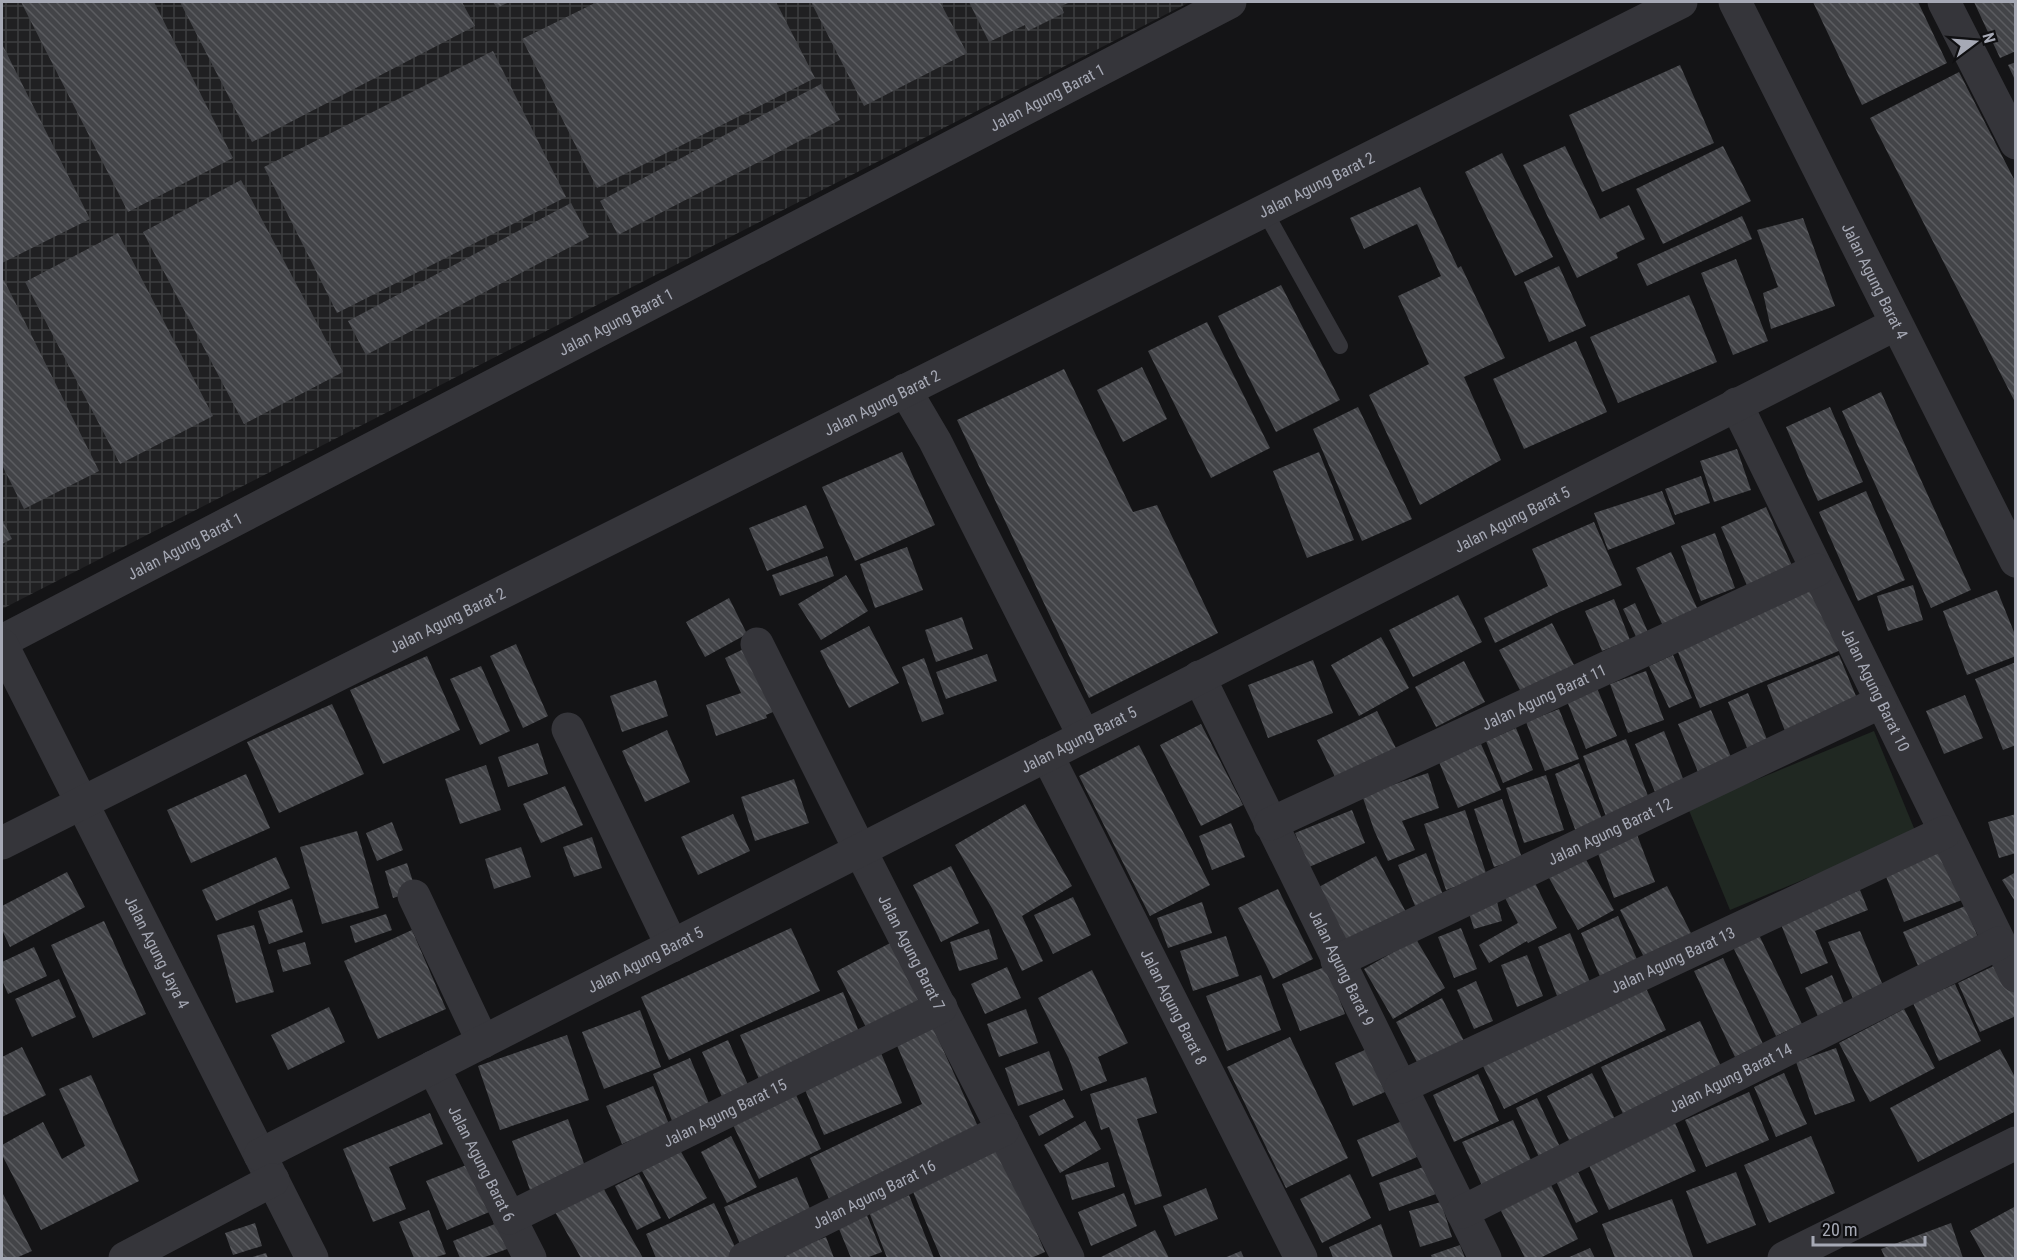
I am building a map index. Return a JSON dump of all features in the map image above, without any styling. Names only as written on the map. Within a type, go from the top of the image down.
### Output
[{"type":"street","name":"Jalan Agung Barat 1","points":[[2,643],[1230,2]]},
{"type":"street","name":"Jalan Agung Barat 2","points":[[2,843],[1681,2]]},
{"type":"street","name":"Jalan Agung Barat 4","points":[[1735,2],[2016,561]]},
{"type":"street","points":[[1944,2],[2016,143]]},
{"type":"street","name":"Jalan Agung Barat 5","points":[[125,1258],[266,1168],[433,1067],[1896,324]]},
{"type":"street","points":[[905,390],[935,441],[1084,736]]},
{"type":"street","name":"Jalan Agung Barat 10","points":[[1736,404],[2016,976]]},
{"type":"street","name":"Jalan Agung Barat 11","points":[[1270,824],[1817,570]]},
{"type":"street","name":"Jalan Agung Jaya 4","points":[[2,643],[312,1258]]},
{"type":"street","name":"Jalan Agung Barat 7","points":[[758,644],[1003,1130],[1063,1257]]},
{"type":"street","name":"Jalan Agung Barat 9","points":[[1199,677],[1485,1258]]},
{"type":"street","name":"Jalan Agung Barat 12","points":[[1338,961],[1881,702]]},
{"type":"street","points":[[568,729],[672,946]]},
{"type":"street","name":"Jalan Agung Barat 8","points":[[1047,755],[1301,1258]]},
{"type":"street","name":"Jalan Agung Barat 13","points":[[1401,1087],[1945,832]]},
{"type":"street","points":[[414,896],[483,1042]]},
{"type":"street","name":"Jalan Agung Barat 14","points":[[1462,1212],[1999,943]]},
{"type":"street","name":"Jalan Agung Barat 15","points":[[509,1218],[941,1007]]},
{"type":"street","name":"Jalan Agung Barat 6","points":[[433,1067],[530,1258]]},
{"type":"street","name":"Jalan Agung Barat 16","points":[[745,1258],[1003,1130]]},
{"type":"street","points":[[1784,1258],[2016,1143]]},
{"type":"lane","points":[[1264,210],[1340,346]]},
{"type":"shaded area","points":[[2,2],[1190,2],[2,609]]},
{"type":"shaded area","points":[[1874,731],[1916,833],[1730,910],[1688,808]]},
{"type":"building","points":[[21,2],[154,2],[233,158],[128,212]]},
{"type":"building","points":[[180,2],[462,2],[475,26],[252,142]]},
{"type":"building","points":[[493,2],[509,2],[497,8]]},
{"type":"building","points":[[597,2],[776,2],[815,78],[597,188],[522,39]]},
{"type":"building","points":[[811,2],[940,2],[967,53],[864,106]]},
{"type":"building","points":[[969,2],[1071,2],[1061,6],[1064,13],[1028,31],[1025,25],[989,42]]},
{"type":"building","points":[[1813,2],[1918,2],[1947,63],[1862,105]]},
{"type":"building","points":[[1974,2],[2016,2],[2016,51],[2000,58]]},
{"type":"building","points":[[2,44],[90,219],[2,263]]},
{"type":"building","points":[[493,51],[566,197],[337,313],[264,167]]},
{"type":"building","points":[[2016,62],[2016,82],[2008,65]]},
{"type":"building","points":[[1680,65],[1714,143],[1602,192],[1569,115]]},
{"type":"building","points":[[1959,72],[2016,183],[2016,404],[1870,118]]},
{"type":"building","points":[[821,84],[840,120],[618,235],[600,201]]},
{"type":"building","points":[[1565,146],[1600,219],[1629,205],[1645,239],[1616,253],[1618,258],[1577,278],[1523,165]]},
{"type":"building","points":[[1723,146],[1751,201],[1663,244],[1636,189]]},
{"type":"building","points":[[1502,153],[1553,257],[1515,276],[1465,172]]},
{"type":"building","points":[[241,180],[343,372],[244,424],[143,232]]},
{"type":"building","points":[[1420,187],[1458,268],[1461,266],[1505,358],[1464,377],[1501,460],[1420,505],[1369,395],[1429,364],[1398,296],[1441,276],[1417,224],[1364,249],[1350,218]]},
{"type":"building","points":[[571,203],[589,237],[366,355],[348,321]]},
{"type":"building","points":[[1742,216],[1752,239],[1647,286],[1637,264]]},
{"type":"building","points":[[1803,218],[1835,306],[1771,329],[1763,293],[1778,287],[1757,230]]},
{"type":"building","points":[[118,233],[213,416],[120,464],[25,282]]},
{"type":"building","points":[[1736,259],[1768,341],[1733,355],[1701,273]]},
{"type":"building","points":[[1559,266],[1586,326],[1549,342],[1524,282]]},
{"type":"building","points":[[4,280],[99,471],[24,509],[2,465],[2,281]]},
{"type":"building","points":[[1281,285],[1340,400],[1276,432],[1218,316]]},
{"type":"building","points":[[1689,295],[1717,362],[1618,403],[1590,337]]},
{"type":"building","points":[[1207,322],[1270,448],[1211,478],[1148,351]]},
{"type":"building","points":[[1576,341],[1607,412],[1524,449],[1493,379]]},
{"type":"building","points":[[1142,367],[1167,419],[1123,442],[1097,390]]},
{"type":"building","points":[[1064,369],[1133,512],[1157,505],[1218,633],[1089,698],[957,420]]},
{"type":"building","points":[[1881,392],[1971,590],[1931,608],[1842,411]]},
{"type":"building","points":[[1358,407],[1412,519],[1362,541],[1313,429]]},
{"type":"building","points":[[1830,407],[1863,482],[1818,501],[1786,427]]},
{"type":"building","points":[[1737,449],[1751,490],[1714,502],[1700,461]]},
{"type":"building","points":[[902,452],[935,525],[855,561],[822,487]]},
{"type":"building","points":[[1319,452],[1354,540],[1307,558],[1273,471]]},
{"type":"building","points":[[1701,476],[1710,503],[1675,515],[1665,489]]},
{"type":"building","points":[[1662,491],[1675,524],[1608,550],[1594,513]]},
{"type":"building","points":[[1866,491],[1905,580],[1858,601],[1819,512]]},
{"type":"building","points":[[806,505],[824,548],[767,571],[749,528]]},
{"type":"building","points":[[1766,507],[1794,570],[1749,590],[1721,527]]},
{"type":"building","points":[[2,519],[12,539],[2,544]]},
{"type":"building","points":[[1594,522],[1622,585],[1495,643],[1484,618],[1548,586],[1532,549]]},
{"type":"building","points":[[1715,533],[1735,588],[1701,601],[1681,546]]},
{"type":"building","points":[[907,547],[923,590],[875,608],[860,564]]},
{"type":"building","points":[[1671,552],[1698,610],[1663,626],[1636,568]]},
{"type":"building","points":[[827,556],[834,576],[780,596],[772,575]]},
{"type":"building","points":[[846,575],[868,611],[821,640],[798,604]]},
{"type":"building","points":[[1815,585],[1841,650],[1700,708],[1674,642]]},
{"type":"building","points":[[1913,585],[1923,620],[1888,631],[1877,596]]},
{"type":"building","points":[[1997,590],[2016,637],[2016,656],[1967,675],[1943,611]]},
{"type":"building","points":[[1458,595],[1482,642],[1413,677],[1389,630]]},
{"type":"building","points":[[729,598],[747,634],[705,657],[686,622]]},
{"type":"building","points":[[1614,599],[1630,640],[1602,651],[1585,611]]},
{"type":"building","points":[[1635,603],[1651,639],[1640,645],[1623,609]]},
{"type":"building","points":[[962,617],[973,649],[936,662],[925,630]]},
{"type":"building","points":[[1552,623],[1574,665],[1521,692],[1499,650]]},
{"type":"building","points":[[869,626],[899,683],[849,708],[820,651]]},
{"type":"building","points":[[1381,637],[1409,688],[1359,716],[1331,665]]},
{"type":"building","points":[[516,644],[548,716],[523,728],[490,656]]},
{"type":"building","points":[[752,645],[780,709],[766,715],[767,718],[716,736],[706,705],[741,693],[725,658]]},
{"type":"building","points":[[987,654],[997,681],[946,699],[936,672]]},
{"type":"building","points":[[1673,655],[1692,698],[1669,708],[1649,666]]},
{"type":"building","points":[[1839,655],[1858,701],[1785,731],[1767,685]]},
{"type":"building","points":[[427,656],[460,730],[383,764],[350,690]]},
{"type":"building","points":[[924,658],[944,714],[922,722],[902,667]]},
{"type":"building","points":[[1313,660],[1333,713],[1268,738],[1248,685]]},
{"type":"building","points":[[1464,661],[1485,702],[1436,727],[1415,687]]},
{"type":"building","points":[[2016,662],[2016,745],[2003,750],[1975,679]]},
{"type":"building","points":[[481,666],[510,731],[480,745],[450,679]]},
{"type":"building","points":[[1646,671],[1664,720],[1628,733],[1610,684]]},
{"type":"building","points":[[656,680],[668,716],[622,732],[610,696]]},
{"type":"building","points":[[1597,688],[1617,736],[1586,749],[1567,701]]},
{"type":"building","points":[[1748,693],[1768,742],[1748,750],[1728,702]]},
{"type":"building","points":[[1965,695],[1983,738],[1944,754],[1926,711]]},
{"type":"building","points":[[332,704],[364,774],[279,813],[247,742]]},
{"type":"building","points":[[1559,709],[1579,759],[1545,771],[1526,722]]},
{"type":"building","points":[[1711,710],[1731,757],[1698,772],[1678,724]]},
{"type":"building","points":[[1377,711],[1399,754],[1338,783],[1317,740]]},
{"type":"building","points":[[1201,724],[1243,805],[1201,826],[1160,745]]},
{"type":"building","points":[[1516,728],[1533,770],[1503,783],[1486,741]]},
{"type":"building","points":[[667,730],[690,782],[645,802],[622,751]]},
{"type":"building","points":[[1664,731],[1684,781],[1655,792],[1635,744]]},
{"type":"building","points":[[1626,739],[1650,801],[1607,819],[1583,756]]},
{"type":"building","points":[[538,743],[548,774],[508,787],[498,757]]},
{"type":"building","points":[[1481,744],[1501,790],[1458,808],[1439,762]]},
{"type":"building","points":[[1139,745],[1210,885],[1150,916],[1079,776]]},
{"type":"building","points":[[1579,763],[1603,821],[1576,832],[1555,774]]},
{"type":"building","points":[[486,765],[501,810],[460,824],[445,779]]},
{"type":"building","points":[[1428,773],[1439,808],[1402,821],[1415,850],[1388,861],[1362,795]]},
{"type":"building","points":[[246,774],[270,828],[191,863],[167,810]]},
{"type":"building","points":[[1546,775],[1564,830],[1524,843],[1506,788]]},
{"type":"building","points":[[794,779],[809,823],[755,841],[741,797]]},
{"type":"building","points":[[565,786],[583,825],[541,843],[523,804]]},
{"type":"building","points":[[1502,799],[1522,858],[1494,867],[1474,809]]},
{"type":"building","points":[[1025,804],[1072,886],[1022,916],[1043,961],[1022,971],[993,910],[955,845]]},
{"type":"building","points":[[1352,810],[1365,843],[1309,867],[1295,833]]},
{"type":"building","points":[[1465,810],[1487,876],[1446,890],[1424,824]]},
{"type":"building","points":[[733,814],[750,851],[698,875],[681,837]]},
{"type":"building","points":[[2016,814],[2016,853],[1999,858],[1988,822]]},
{"type":"building","points":[[392,822],[403,850],[377,861],[366,833]]},
{"type":"building","points":[[1231,823],[1245,857],[1212,870],[1199,836]]},
{"type":"building","points":[[357,831],[379,908],[322,924],[300,847]]},
{"type":"building","points":[[1636,832],[1655,882],[1614,898],[1596,848]]},
{"type":"building","points":[[592,837],[602,868],[574,877],[563,847]]},
{"type":"building","points":[[521,847],[531,877],[494,889],[485,859]]},
{"type":"building","points":[[1943,851],[1962,900],[1904,922],[1885,874]]},
{"type":"building","points":[[1426,853],[1444,897],[1416,908],[1398,865]]},
{"type":"building","points":[[1376,856],[1407,914],[1347,945],[1317,888]]},
{"type":"building","points":[[1584,856],[1614,910],[1578,930],[1548,876]]},
{"type":"building","points":[[276,857],[290,888],[216,921],[202,890]]},
{"type":"building","points":[[407,863],[416,891],[393,898],[385,871]]},
{"type":"building","points":[[951,866],[979,923],[941,942],[913,885]]},
{"type":"building","points":[[67,872],[85,907],[10,947],[2,930],[2,906]]},
{"type":"building","points":[[2016,872],[2016,903],[2002,880]]},
{"type":"building","points":[[1534,881],[1557,928],[1528,943],[1527,941],[1489,963],[1479,945],[1518,923],[1504,896]]},
{"type":"building","points":[[1667,886],[1693,937],[1646,961],[1620,910]]},
{"type":"building","points":[[1278,889],[1313,959],[1273,979],[1238,908]]},
{"type":"building","points":[[1860,890],[1868,910],[1815,931],[1828,963],[1801,974],[1780,922]]},
{"type":"building","points":[[1073,897],[1091,935],[1053,954],[1034,915]]},
{"type":"building","points":[[292,899],[303,932],[269,944],[258,911]]},
{"type":"building","points":[[1202,902],[1212,933],[1168,948],[1157,918]]},
{"type":"building","points":[[1497,902],[1502,921],[1474,929],[1468,910]]},
{"type":"building","points":[[1965,906],[1980,942],[1919,968],[1903,932]]},
{"type":"building","points":[[386,914],[392,930],[355,943],[350,926]]},
{"type":"building","points":[[1618,916],[1639,964],[1602,981],[1581,933]]},
{"type":"building","points":[[104,921],[146,1014],[93,1038],[51,945]]},
{"type":"building","points":[[254,925],[274,992],[236,1003],[217,935]]},
{"type":"building","points":[[791,928],[820,991],[669,1060],[641,997]]},
{"type":"building","points":[[1461,928],[1477,969],[1454,978],[1438,937]]},
{"type":"building","points":[[989,929],[998,959],[959,971],[950,942]]},
{"type":"building","points":[[412,930],[446,1009],[378,1039],[344,961]]},
{"type":"building","points":[[1860,931],[1884,988],[1854,1001],[1828,942]]},
{"type":"building","points":[[1570,933],[1592,987],[1559,1001],[1538,947]]},
{"type":"building","points":[[1759,935],[1802,1024],[1776,1036],[1733,947]]},
{"type":"building","points":[[1226,936],[1239,976],[1193,991],[1180,951]]},
{"type":"building","points":[[1416,939],[1445,988],[1393,1019],[1364,969]]},
{"type":"building","points":[[894,941],[927,1006],[870,1035],[837,971]]},
{"type":"building","points":[[305,942],[311,964],[283,972],[277,950]]},
{"type":"building","points":[[34,947],[47,976],[8,994],[2,980],[2,962]]},
{"type":"building","points":[[1527,955],[1543,996],[1517,1007],[1501,965]]},
{"type":"building","points":[[1723,958],[1763,1044],[1735,1057],[1694,971]]},
{"type":"building","points":[[2002,962],[2016,991],[2016,1016],[1980,1032],[1958,983]]},
{"type":"building","points":[[1327,966],[1345,1014],[1300,1031],[1282,984]]},
{"type":"building","points":[[1007,967],[1021,998],[985,1014],[971,984]]},
{"type":"building","points":[[1092,970],[1128,1043],[1098,1057],[1107,1081],[1081,1091],[1069,1059],[1038,998]]},
{"type":"building","points":[[1261,975],[1281,1030],[1227,1051],[1206,996]]},
{"type":"building","points":[[1832,975],[1848,1013],[1822,1025],[1805,988]]},
{"type":"building","points":[[59,979],[76,1017],[32,1037],[15,999]]},
{"type":"building","points":[[1476,981],[1493,1021],[1474,1029],[1457,990]]},
{"type":"building","points":[[1955,984],[1981,1041],[1939,1061],[1913,1003]]},
{"type":"building","points":[[1645,986],[1666,1030],[1504,1109],[1482,1064]]},
{"type":"building","points":[[843,992],[861,1037],[759,1079],[740,1035]]},
{"type":"building","points":[[1442,998],[1464,1041],[1418,1064],[1396,1022]]},
{"type":"building","points":[[329,1007],[345,1042],[288,1070],[271,1035]]},
{"type":"building","points":[[1026,1009],[1038,1043],[999,1057],[987,1024]]},
{"type":"building","points":[[1904,1009],[1935,1068],[1870,1102],[1839,1043]]},
{"type":"building","points":[[640,1010],[661,1067],[604,1089],[582,1032]]},
{"type":"building","points":[[1700,1021],[1724,1073],[1625,1118],[1601,1067]]},
{"type":"building","points":[[932,1025],[980,1131],[830,1201],[810,1158],[922,1104],[895,1041]]},
{"type":"building","points":[[567,1035],[589,1100],[500,1130],[478,1066]]},
{"type":"building","points":[[1290,1037],[1348,1158],[1286,1188],[1227,1067]]},
{"type":"building","points":[[728,1040],[749,1087],[723,1099],[702,1052]]},
{"type":"building","points":[[22,1047],[46,1095],[2,1117],[2,1057]]},
{"type":"building","points":[[1836,1048],[1855,1101],[1815,1115],[1796,1062]]},
{"type":"building","points":[[1367,1049],[1385,1092],[1353,1106],[1335,1063]]},
{"type":"building","points":[[2000,1049],[2016,1079],[2016,1111],[1918,1162],[1890,1108]]},
{"type":"building","points":[[1049,1051],[1063,1090],[1018,1106],[1005,1068]]},
{"type":"building","points":[[881,1053],[902,1103],[824,1135],[803,1085]]},
{"type":"building","points":[[690,1058],[713,1113],[675,1128],[653,1074]]},
{"type":"building","points":[[1592,1073],[1617,1123],[1572,1146],[1547,1096]]},
{"type":"building","points":[[1784,1073],[1807,1124],[1776,1137],[1754,1087]]},
{"type":"building","points":[[1478,1074],[1499,1121],[1454,1142],[1433,1095]]},
{"type":"building","points":[[91,1075],[139,1181],[41,1230],[2,1155],[2,1145],[43,1122],[62,1159],[85,1146],[59,1089]]},
{"type":"building","points":[[1146,1077],[1157,1113],[1137,1119],[1162,1196],[1135,1205],[1109,1127],[1101,1130],[1090,1094]]},
{"type":"building","points":[[653,1086],[669,1124],[622,1144],[606,1106]]},
{"type":"building","points":[[1749,1092],[1769,1140],[1706,1167],[1685,1120]]},
{"type":"building","points":[[796,1095],[821,1149],[759,1179],[733,1125]]},
{"type":"building","points":[[1537,1098],[1560,1147],[1539,1157],[1516,1108]]},
{"type":"building","points":[[1064,1099],[1074,1117],[1039,1136],[1029,1116]]},
{"type":"building","points":[[430,1113],[443,1144],[389,1167],[406,1209],[373,1222],[343,1149]]},
{"type":"building","points":[[568,1119],[586,1169],[530,1190],[512,1141]]},
{"type":"building","points":[[1513,1120],[1535,1169],[1485,1192],[1462,1142]]},
{"type":"building","points":[[1085,1121],[1101,1149],[1060,1173],[1044,1145]]},
{"type":"building","points":[[1402,1121],[1417,1157],[1372,1177],[1357,1140]]},
{"type":"building","points":[[1675,1123],[1696,1171],[1609,1210],[1588,1163]]},
{"type":"building","points":[[731,1136],[757,1187],[727,1203],[701,1152]]},
{"type":"building","points":[[1811,1136],[1835,1193],[1769,1223],[1744,1165]]},
{"type":"building","points":[[1001,1148],[1045,1252],[1031,1258],[941,1258],[911,1187]]},
{"type":"building","points":[[680,1150],[707,1198],[669,1219],[642,1171]]},
{"type":"building","points":[[474,1162],[494,1210],[447,1230],[426,1181]]},
{"type":"building","points":[[1108,1162],[1115,1187],[1072,1200],[1065,1175]]},
{"type":"building","points":[[1426,1166],[1436,1194],[1389,1211],[1379,1183]]},
{"type":"building","points":[[1576,1168],[1598,1212],[1576,1223],[1555,1179]]},
{"type":"building","points":[[1736,1172],[1756,1225],[1707,1244],[1686,1191]]},
{"type":"building","points":[[639,1174],[661,1218],[637,1230],[615,1186]]},
{"type":"building","points":[[1350,1174],[1371,1218],[1322,1243],[1300,1199]]},
{"type":"building","points":[[797,1177],[815,1221],[743,1251],[724,1207]]},
{"type":"building","points":[[1549,1181],[1578,1239],[1540,1258],[1525,1258],[1499,1207]]},
{"type":"building","points":[[602,1186],[643,1258],[581,1258],[555,1212]]},
{"type":"building","points":[[1206,1188],[1218,1219],[1175,1236],[1163,1206]]},
{"type":"building","points":[[2,1192],[32,1251],[16,1258],[2,1258]]},
{"type":"building","points":[[1124,1193],[1137,1226],[1091,1246],[1078,1212]]},
{"type":"building","points":[[909,1195],[934,1258],[887,1258],[869,1212]]},
{"type":"building","points":[[1672,1199],[1693,1257],[1615,1258],[1602,1224]]},
{"type":"building","points":[[1441,1202],[1452,1237],[1420,1247],[1409,1211]]},
{"type":"building","points":[[714,1203],[738,1253],[726,1258],[656,1258],[646,1234]]},
{"type":"building","points":[[2016,1206],[2016,1256],[1985,1258],[1970,1231]]},
{"type":"building","points":[[429,1210],[446,1254],[433,1258],[414,1258],[399,1222]]},
{"type":"building","points":[[866,1213],[882,1252],[866,1258],[851,1258],[837,1224]]},
{"type":"building","points":[[502,1221],[513,1247],[482,1258],[460,1258],[453,1241]]},
{"type":"building","points":[[255,1223],[262,1246],[233,1255],[225,1233]]},
{"type":"building","points":[[1951,1223],[1963,1258],[1885,1258],[1881,1249]]},
{"type":"building","points":[[1381,1224],[1393,1258],[1333,1258],[1329,1247]]},
{"type":"building","points":[[1155,1230],[1169,1258],[1099,1258]]},
{"type":"building","points":[[826,1237],[834,1258],[786,1258],[784,1253]]},
{"type":"building","points":[[1460,1245],[1465,1258],[1432,1258],[1431,1255]]},
{"type":"building","points":[[1590,1248],[1595,1258],[1567,1258]]},
{"type":"building","points":[[1241,1251],[1244,1258],[1224,1258]]},
{"type":"building","points":[[266,1253],[268,1258],[249,1258]]}]
